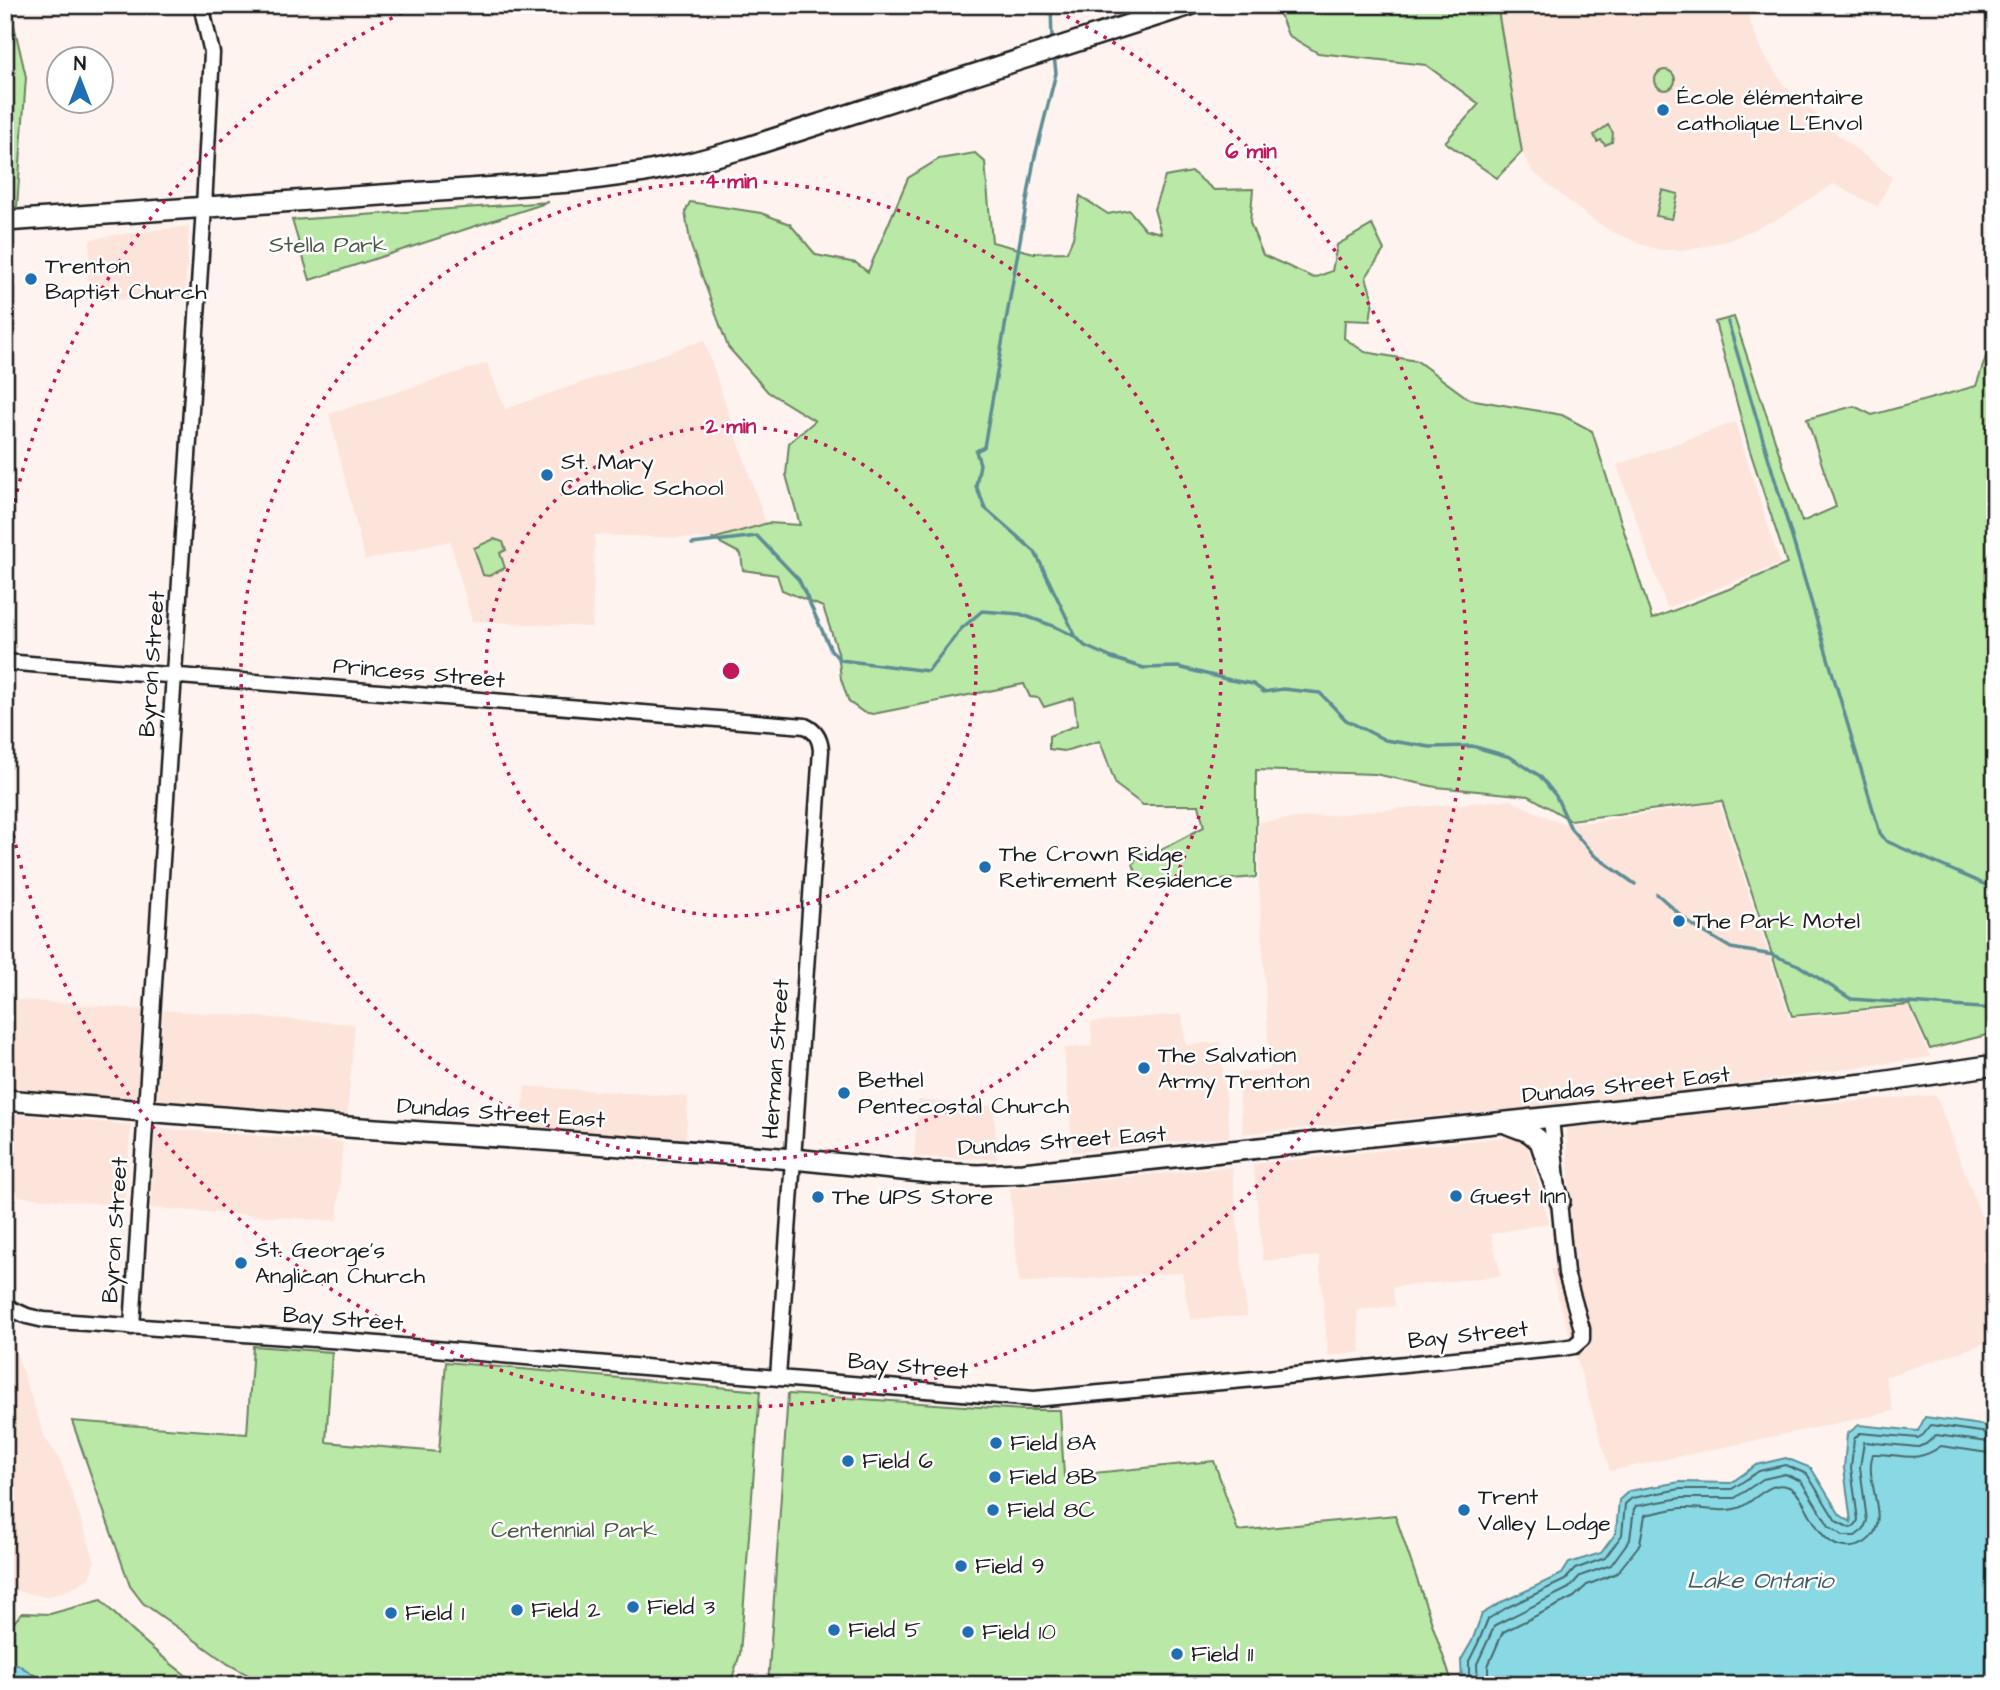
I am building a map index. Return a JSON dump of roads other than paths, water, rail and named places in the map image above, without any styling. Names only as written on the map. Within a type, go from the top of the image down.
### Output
[{"type":"main road","points":[[5,221],[570,182],[645,172],[754,145],[1190,5]]},
{"type":"main road","name":"Dundas Street East","points":[[5,1100],[978,1175],[1023,1173],[1551,1118],[1874,1083],[1995,1065]]},
{"type":"main road","points":[[1504,1122],[1529,1132],[1540,1141],[1560,1200]]},
{"type":"street","name":"Byron Street","points":[[132,1327],[204,207],[212,53],[201,5]]},
{"type":"street","name":"Princess Street","points":[[5,662],[805,726],[815,733],[821,744]]},
{"type":"street","name":"Herman Street","points":[[778,1378],[821,744]]},
{"type":"street","name":"Bay Street","points":[[5,1306],[44,1320],[344,1341],[1047,1398],[1574,1346],[1582,1339],[1582,1329],[1566,1273],[1551,1118]]},
{"type":"water","name":"Lake Ontario","points":[[1925,1417],[1995,1427],[1995,1685],[1462,1685],[1461,1660],[1472,1641],[1482,1614],[1562,1574],[1569,1563],[1601,1553],[1616,1533],[1619,1500],[1629,1491],[1680,1482],[1731,1483],[1756,1465],[1786,1458],[1811,1468],[1840,1515],[1851,1522],[1844,1468],[1847,1434],[1859,1425],[1918,1431]]},
{"type":"water","points":[[17,1664],[49,1685],[5,1685],[5,1666]]},
{"type":"waterway","points":[[1051,5],[1052,42]]},
{"type":"waterway","points":[[1054,56],[1056,73],[1034,160],[984,447],[976,451],[980,464],[976,486],[985,508],[1035,552],[1075,635]]},
{"type":"waterway","points":[[1728,322],[1880,833],[1886,841],[1995,889]]},
{"type":"waterway","points":[[692,544],[757,536],[799,580],[831,650],[840,660],[928,671],[961,629],[982,611],[1020,614],[1056,627],[1076,637],[1085,646],[1112,658],[1144,668],[1178,667],[1253,684],[1264,692],[1283,689],[1320,693],[1346,720],[1385,740],[1430,747],[1472,746],[1510,757],[1540,776],[1556,796],[1571,829],[1594,855],[1635,884]]},
{"type":"waterway","points":[[1657,894],[1692,925],[1731,948],[1773,955],[1798,965],[1851,999],[1995,1009]]},
{"type":"place","name":"École élémentaire catholique L'Envol","points":[[1663,110]]},
{"type":"place","name":"Trenton Baptist Church","points":[[31,279]]},
{"type":"place","name":"St. Mary Catholic School","points":[[547,475]]},
{"type":"place","name":"The Crown Ridge Retirement Residence","points":[[985,867]]},
{"type":"place","name":"The Park Motel","points":[[1679,921]]},
{"type":"place","name":"The Salvation Army Trenton","points":[[1144,1068]]},
{"type":"place","name":"Bethel Pentecostal Church","points":[[844,1093]]},
{"type":"place","name":"Guest Inn","points":[[1456,1196]]},
{"type":"place","name":"The UPS Store","points":[[818,1197]]},
{"type":"place","name":"St. George's Anglican Church","points":[[241,1263]]},
{"type":"place","name":"Field 8A","points":[[996,1443]]},
{"type":"place","name":"Field 6","points":[[848,1461]]},
{"type":"place","name":"Field 8B","points":[[995,1477]]},
{"type":"place","name":"Field 8C","points":[[993,1510]]},
{"type":"place","name":"Trent Valley Lodge","points":[[1464,1510]]},
{"type":"place","name":"Field 9","points":[[961,1566]]},
{"type":"place","name":"Field 3","points":[[633,1607]]},
{"type":"place","name":"Field 2","points":[[517,1610]]},
{"type":"place","name":"Field 1","points":[[391,1613]]},
{"type":"place","name":"Field 5","points":[[834,1630]]},
{"type":"place","name":"Field 10","points":[[968,1632]]},
{"type":"place","name":"Field 11","points":[[1177,1654]]},
{"type":"park label","name":"Stella Park","points":[[328,245]]},
{"type":"park label","name":"Centennial Park","points":[[574,1530]]}]
